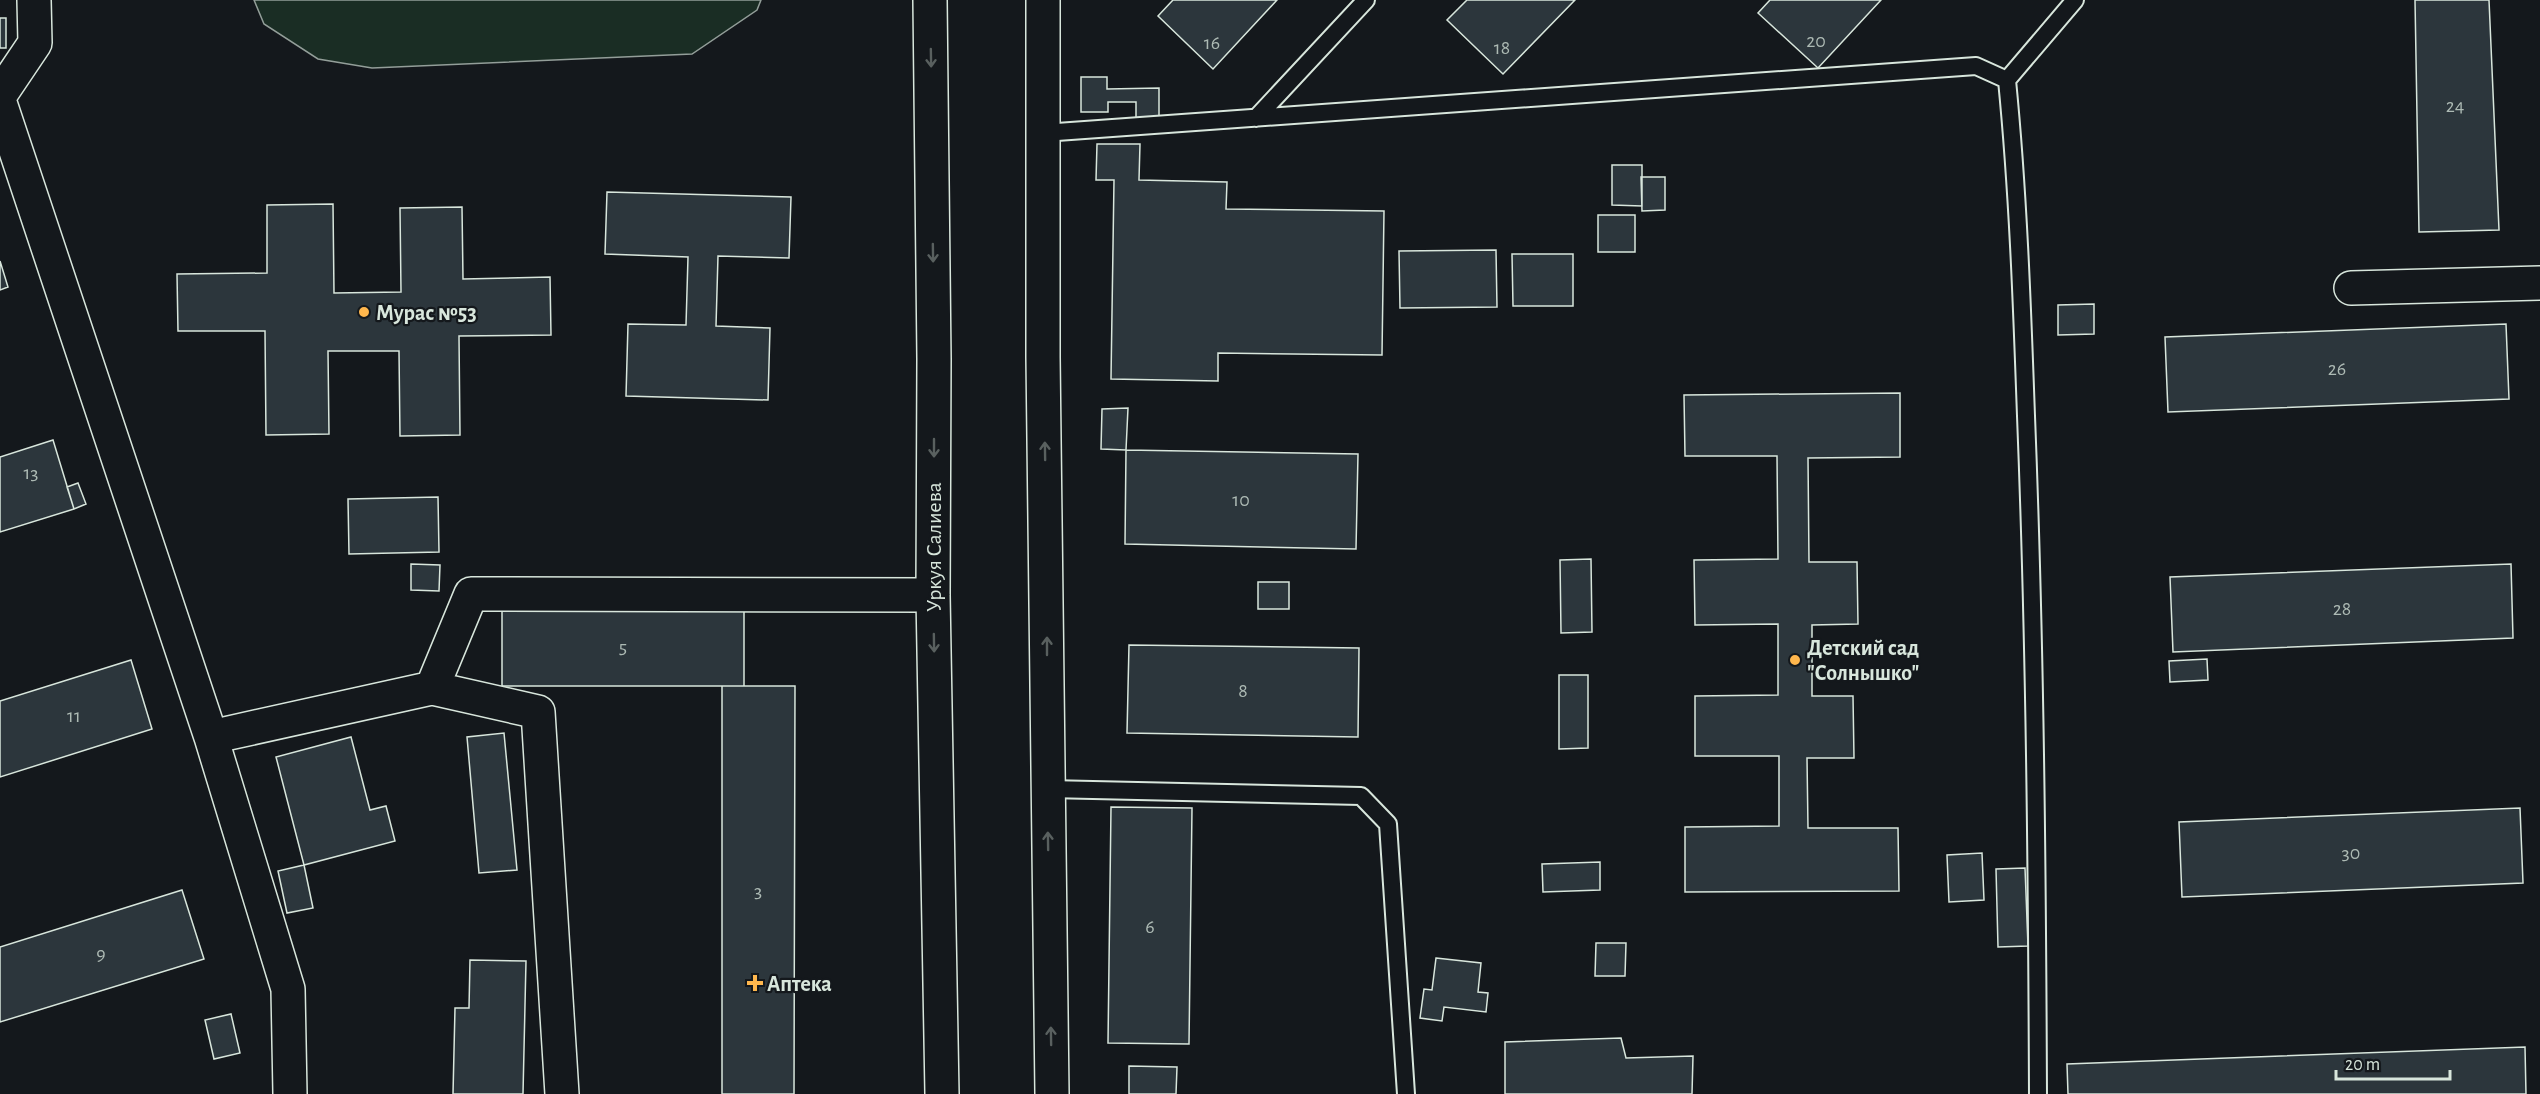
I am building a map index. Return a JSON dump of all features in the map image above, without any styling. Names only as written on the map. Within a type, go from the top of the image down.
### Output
[{"type":"street","points":[[0,95],[34,43],[34,0]]},
{"type":"street","name":"Уркуя Салиева","points":[[930,0],[934,359],[933,595],[942,1094]]},
{"type":"street","points":[[1042,0],[1052,1094]]},
{"type":"street","points":[[0,103],[211,737],[288,989],[290,1094]]},
{"type":"street","points":[[2351,288],[2540,283]]},
{"type":"street","points":[[432,688],[471,594],[933,595]]},
{"type":"street","points":[[211,737],[432,688],[538,712],[562,1094]]},
{"type":"lane","points":[[1256,118],[1366,0]]},
{"type":"lane","points":[[2038,1094],[2037,825],[2030,521],[2017,182],[2007,80],[2075,0]]},
{"type":"lane","points":[[1043,133],[1976,66],[2007,80]]},
{"type":"lane","points":[[1048,789],[1361,796],[1388,824],[1406,1094]]},
{"type":"green space","points":[[254,0],[761,0],[757,10],[692,54],[372,68],[318,59],[264,24]]},
{"type":"building","points":[[1173,0],[1277,0],[1213,69],[1158,16]]},
{"type":"building","points":[[1467,0],[1575,0],[1503,74],[1447,20]]},
{"type":"building","points":[[1770,0],[1881,0],[1818,68],[1758,13]]},
{"type":"building","points":[[2415,0],[2489,0],[2499,230],[2419,232]]},
{"type":"building","points":[[0,18],[6,18],[6,48],[0,48]]},
{"type":"building","points":[[1081,77],[1107,77],[1107,89],[1159,88],[1159,118],[1136,118],[1136,102],[1108,102],[1108,112],[1081,112]]},
{"type":"building","points":[[1097,144],[1140,144],[1139,180],[1227,182],[1226,209],[1384,211],[1382,355],[1218,353],[1218,381],[1111,379],[1114,180],[1096,180]]},
{"type":"building","points":[[1612,165],[1642,165],[1642,206],[1612,205]]},
{"type":"building","points":[[1641,177],[1665,177],[1665,210],[1642,211]]},
{"type":"building","points":[[607,192],[791,197],[789,258],[718,256],[716,326],[770,328],[768,400],[626,396],[628,324],[686,325],[688,257],[605,254]]},
{"type":"building","name":"Мурас №53","points":[[333,204],[334,293],[401,292],[400,208],[462,207],[463,279],[550,277],[551,335],[459,336],[460,435],[400,436],[399,351],[328,351],[329,434],[266,435],[265,331],[178,331],[177,274],[267,273],[267,205]]},
{"type":"building","points":[[1598,215],[1635,215],[1635,252],[1598,252]]},
{"type":"building","points":[[1496,250],[1497,307],[1400,308],[1399,251]]},
{"type":"building","points":[[1512,254],[1573,254],[1573,306],[1513,306]]},
{"type":"building","points":[[0,261],[8,287],[0,290]]},
{"type":"building","points":[[2094,304],[2094,334],[2058,335],[2058,305]]},
{"type":"building","points":[[2506,324],[2509,399],[2168,412],[2165,337]]},
{"type":"building","name":"Детский сад \"Солнышко\"","points":[[1900,393],[1900,457],[1808,458],[1809,562],[1857,562],[1858,624],[1812,625],[1812,696],[1853,696],[1854,758],[1807,758],[1808,828],[1898,828],[1899,891],[1685,892],[1685,827],[1779,826],[1779,756],[1695,756],[1695,696],[1778,695],[1778,624],[1695,625],[1694,560],[1778,559],[1777,456],[1685,456],[1684,395]]},
{"type":"building","points":[[1128,408],[1126,450],[1101,449],[1102,409]]},
{"type":"building","points":[[53,440],[74,509],[0,532],[0,457]]},
{"type":"building","points":[[1126,450],[1358,454],[1356,549],[1125,544]]},
{"type":"building","points":[[78,483],[86,504],[74,509],[67,487]]},
{"type":"building","points":[[438,497],[439,552],[349,554],[348,499]]},
{"type":"building","points":[[1591,559],[1592,632],[1561,633],[1560,560]]},
{"type":"building","points":[[411,564],[440,565],[439,591],[411,590]]},
{"type":"building","points":[[2511,564],[2513,638],[2173,652],[2170,577]]},
{"type":"building","points":[[1258,582],[1289,582],[1289,609],[1258,609]]},
{"type":"building","points":[[502,606],[744,606],[744,686],[502,686]]},
{"type":"building","points":[[1129,645],[1359,648],[1358,737],[1127,733]]},
{"type":"building","points":[[2207,659],[2208,680],[2170,682],[2169,661]]},
{"type":"building","points":[[131,660],[152,729],[0,777],[0,701]]},
{"type":"building","points":[[1559,675],[1588,675],[1588,748],[1559,749]]},
{"type":"building","points":[[722,686],[795,686],[794,1094],[722,1094]]},
{"type":"building","points":[[504,733],[517,870],[479,873],[467,737]]},
{"type":"building","points":[[351,737],[370,810],[386,806],[395,841],[304,865],[276,757]]},
{"type":"building","points":[[1111,807],[1192,808],[1189,1044],[1108,1043]]},
{"type":"building","points":[[2520,808],[2523,883],[2182,897],[2179,822]]},
{"type":"building","points":[[1982,853],[1984,900],[1949,902],[1947,855]]},
{"type":"building","points":[[1600,862],[1600,890],[1543,892],[1542,864]]},
{"type":"building","points":[[304,865],[313,908],[287,913],[278,871]]},
{"type":"building","points":[[2025,868],[2028,946],[1998,947],[1996,869]]},
{"type":"building","points":[[182,890],[204,959],[0,1022],[0,947]]},
{"type":"building","points":[[1596,943],[1626,943],[1625,976],[1595,976]]},
{"type":"building","points":[[1436,958],[1481,963],[1478,992],[1488,993],[1486,1012],[1444,1007],[1442,1021],[1420,1018],[1424,989],[1432,990]]},
{"type":"building","points":[[470,960],[526,961],[523,1094],[453,1094],[455,1008],[469,1008]]},
{"type":"building","points":[[231,1014],[240,1053],[214,1059],[205,1020]]},
{"type":"building","points":[[1621,1038],[1626,1058],[1693,1056],[1692,1094],[1505,1094],[1505,1042]]},
{"type":"building","points":[[2525,1047],[2526,1094],[2068,1094],[2067,1064]]},
{"type":"building","points":[[1129,1066],[1177,1067],[1176,1094],[1129,1094]]},
{"type":"place","name":"Мурас №53","points":[[364,312]]},
{"type":"place","name":"Детский сад \"Солнышко\"","points":[[1795,660]]},
{"type":"place","name":"Аптека","points":[[755,983]]}]
